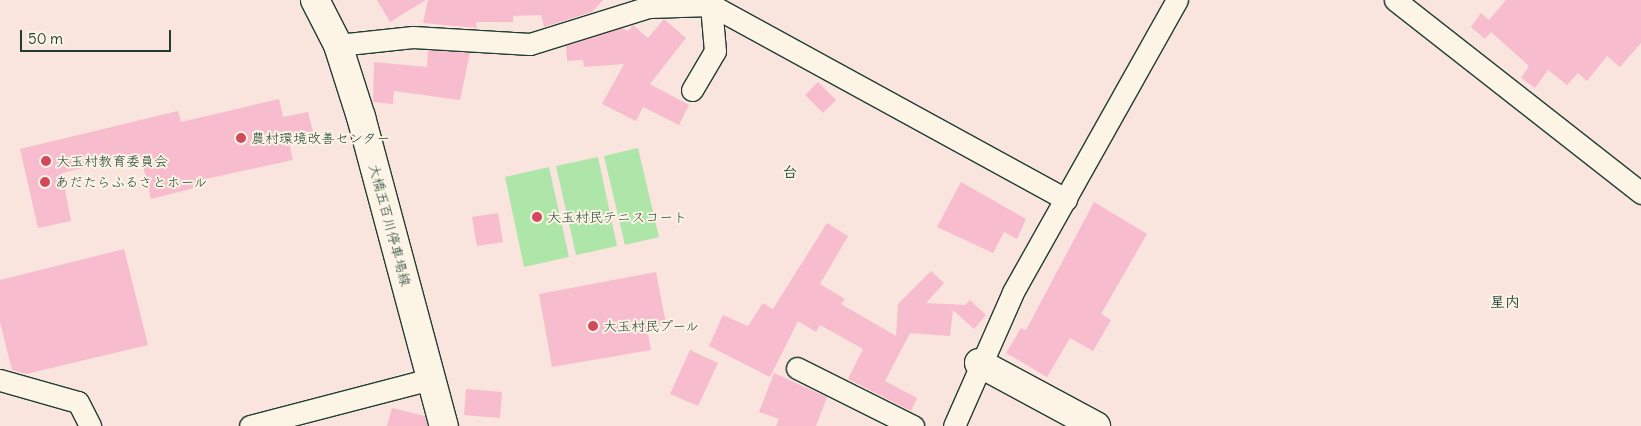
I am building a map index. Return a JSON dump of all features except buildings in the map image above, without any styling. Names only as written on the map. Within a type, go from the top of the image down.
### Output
[{"type":"main road","name":"大橋五百川停車場線","points":[[323,5],[338,44],[444,426]]},
{"type":"main road","points":[[979,363],[1096,426]]},
{"type":"street","points":[[954,426],[979,363],[1066,199],[1177,0]]},
{"type":"street","points":[[1397,1],[1641,193]]},
{"type":"street","points":[[338,44],[413,37],[530,44],[650,7],[711,5],[1066,199]]},
{"type":"street","points":[[692,90],[715,50],[711,5]]},
{"type":"street","points":[[797,368],[913,426]]},
{"type":"street","points":[[250,426],[431,379]]},
{"type":"street","points":[[0,380],[78,402],[90,426]]},
{"type":"green space","name":"大玉村民テニスコート","points":[[638,148],[659,237],[625,245],[604,156]]},
{"type":"green space","name":"大玉村民テニスコート","points":[[598,157],[617,246],[576,255],[556,166]]},
{"type":"green space","name":"大玉村民テニスコート","points":[[549,167],[569,257],[524,267],[505,177]]},
{"type":"place","name":"農村環境改善センター","points":[[241,138]]},
{"type":"place","name":"大玉村教育委員会","points":[[46,161]]},
{"type":"place","name":"あだたらふるさとホール","points":[[45,182]]},
{"type":"place","name":"大玉村民テニスコート","points":[[537,217]]},
{"type":"place","name":"大玉村民プール","points":[[593,326]]},
{"type":"district","name":"台","points":[[790,172]]},
{"type":"district","name":"星内","points":[[1505,302]]}]
